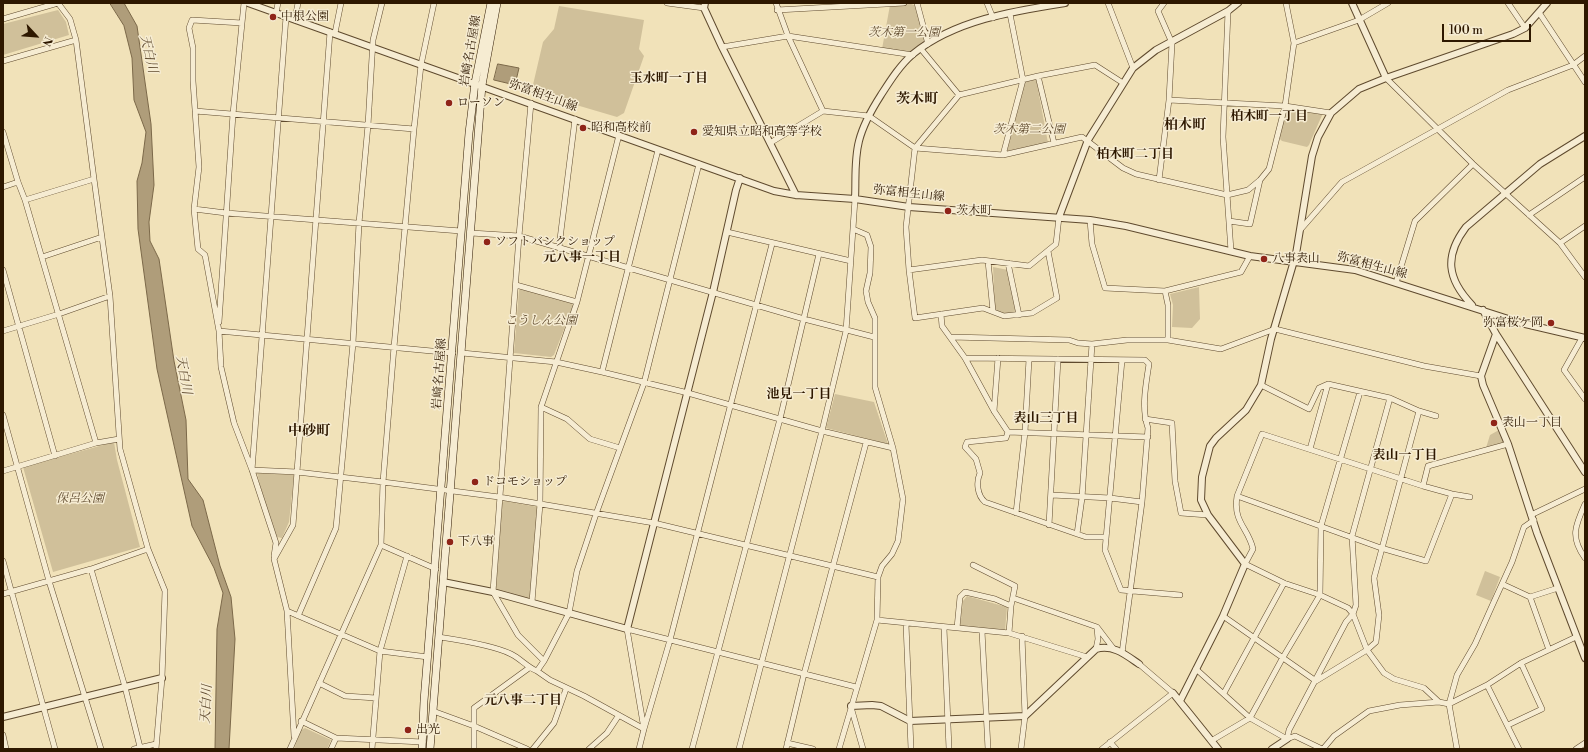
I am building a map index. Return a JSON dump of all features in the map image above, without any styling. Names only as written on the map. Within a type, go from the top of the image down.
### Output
[{"type":"main road","name":"岩崎名古屋線","points":[[430,749],[471,233],[478,84],[491,3]]},
{"type":"main road","name":"岩崎名古屋線","points":[[423,746],[428,657],[453,353],[468,133],[478,84],[498,3]]},
{"type":"street","points":[[3,19],[58,3],[70,20],[76,40],[110,296],[120,449],[148,549],[165,591],[162,678],[156,747],[140,747],[134,749]]},
{"type":"street","points":[[218,332],[233,114],[244,3]]},
{"type":"street","name":"弥富相生山線","points":[[249,3],[774,191],[796,195],[855,199],[909,207],[1059,217],[1126,226],[1250,256],[1294,263],[1339,267],[1473,306],[1521,323],[1584,338]]},
{"type":"street","points":[[276,13],[278,3]]},
{"type":"street","points":[[295,20],[298,3]]},
{"type":"street","points":[[274,559],[293,525],[323,122],[332,32],[341,3]]},
{"type":"street","points":[[298,616],[336,528],[353,343],[359,223],[368,125],[373,47],[382,3]]},
{"type":"street","points":[[290,749],[301,721],[381,545],[383,482],[414,129],[421,65],[434,3]]},
{"type":"street","points":[[667,3],[705,5],[722,47],[796,195]]},
{"type":"street","points":[[776,3],[777,10],[788,36],[823,111]]},
{"type":"street","points":[[777,10],[904,3]]},
{"type":"street","points":[[917,3],[928,44]]},
{"type":"street","points":[[987,3],[993,18]]},
{"type":"street","points":[[739,749],[822,431],[846,331],[855,199],[856,154],[859,141],[869,116],[889,82],[913,54],[928,44],[968,24],[1010,14],[1031,6],[1065,3]]},
{"type":"street","points":[[1108,3],[1133,68]]},
{"type":"street","points":[[1159,180],[1169,100],[1172,42],[1158,11],[1164,3]]},
{"type":"street","points":[[909,270],[988,261],[1029,266],[1048,251],[1056,244],[1059,217],[1088,140],[1133,68],[1143,59],[1228,11],[1238,3]]},
{"type":"street","points":[[770,143],[823,111],[869,116],[915,148],[1004,155],[1082,137],[1088,140],[1123,168],[1136,174],[1227,195],[1248,190],[1260,180],[1268,169],[1285,106],[1294,43],[1286,3]]},
{"type":"street","points":[[1352,3],[1386,78],[1473,164],[1560,243],[1585,277]]},
{"type":"street","points":[[1294,43],[1359,20],[1388,3]]},
{"type":"street","points":[[1508,3],[1525,28]]},
{"type":"street","points":[[1439,702],[1424,688],[1394,679],[1384,672],[1367,650],[1353,614],[1348,608],[1320,595],[1284,583],[1245,564],[1208,514],[1201,500],[1202,477],[1210,446],[1216,438],[1246,410],[1261,385],[1294,263],[1301,229],[1312,156],[1318,137],[1331,113],[1359,90],[1386,78],[1514,34],[1525,28],[1540,14],[1547,3]]},
{"type":"street","points":[[1228,11],[1223,137],[1231,251]]},
{"type":"street","points":[[1004,155],[1023,80],[1010,14]]},
{"type":"street","points":[[1540,14],[1585,82]]},
{"type":"street","points":[[252,470],[286,17]]},
{"type":"street","points":[[242,23],[192,20],[189,28],[193,48],[199,167],[194,209],[198,249],[205,255],[218,332],[221,367],[234,424],[252,470],[276,543],[274,559],[287,611],[294,737]]},
{"type":"street","points":[[722,47],[788,36],[913,54]]},
{"type":"street","points":[[3,61],[76,40]]},
{"type":"street","points":[[921,49],[959,95]]},
{"type":"street","points":[[1301,229],[1342,182],[1508,90],[1573,65],[1585,56]]},
{"type":"street","points":[[1048,251],[1057,298],[1032,314],[1004,316],[983,308],[916,318],[909,270],[906,227],[915,148],[959,95],[1038,76],[1096,65],[1123,83]]},
{"type":"street","points":[[1038,76],[1054,143]]},
{"type":"street","points":[[1169,100],[1285,106],[1331,113]]},
{"type":"street","points":[[531,103],[519,236],[493,592],[518,635],[544,661]]},
{"type":"street","points":[[195,111],[414,129]]},
{"type":"street","points":[[559,246],[575,119]]},
{"type":"street","points":[[3,132],[25,200],[96,443]]},
{"type":"street","points":[[532,602],[540,504],[541,406],[578,302],[619,135]]},
{"type":"street","points":[[1473,306],[1466,299],[1451,274],[1450,260],[1458,238],[1466,227],[1540,164],[1585,136]]},
{"type":"street","points":[[602,372],[658,150]]},
{"type":"street","points":[[537,671],[544,661],[569,612],[578,571],[596,514],[644,383],[699,164]]},
{"type":"street","points":[[1396,283],[1415,221],[1473,164]]},
{"type":"street","points":[[1529,215],[1585,177]]},
{"type":"street","points":[[644,729],[627,629],[688,393],[740,178]]},
{"type":"street","points":[[25,200],[94,180]]},
{"type":"street","points":[[1229,221],[1250,224],[1260,180]]},
{"type":"street","points":[[3,186],[18,182]]},
{"type":"street","points":[[194,209],[226,213],[461,231]]},
{"type":"street","points":[[1090,220],[1092,244],[1105,288],[1165,291],[1241,272],[1250,256]]},
{"type":"street","points":[[1560,243],[1585,226]]},
{"type":"street","points":[[839,749],[856,687],[877,620],[878,577],[882,566],[892,554],[898,541],[903,499],[894,448],[875,387],[874,318],[868,302],[866,291],[870,273],[871,247],[867,235],[853,229]]},
{"type":"street","points":[[728,232],[772,244],[851,262]]},
{"type":"street","points":[[471,233],[519,236],[559,246],[804,319],[874,337]]},
{"type":"street","points":[[42,257],[102,237]]},
{"type":"street","points":[[639,749],[670,640],[772,244]]},
{"type":"street","points":[[692,749],[780,419],[820,254]]},
{"type":"street","points":[[988,261],[993,311]]},
{"type":"street","points":[[1008,263],[1019,315]]},
{"type":"street","points":[[3,270],[55,456]]},
{"type":"street","points":[[516,285],[578,302]]},
{"type":"street","points":[[1165,291],[1168,304],[1168,340]]},
{"type":"street","points":[[3,331],[59,314],[110,296]]},
{"type":"street","points":[[1483,310],[1496,334],[1585,472]]},
{"type":"street","points":[[941,314],[942,326],[965,358],[994,411],[1008,432]]},
{"type":"street","points":[[951,337],[1069,340],[1078,344],[1127,340],[1168,340],[1221,349],[1275,329],[1424,366],[1481,376]]},
{"type":"street","points":[[218,332],[453,353]]},
{"type":"street","points":[[1496,334],[1481,376],[1483,385],[1508,444],[1532,518],[1576,638],[1584,655]]},
{"type":"street","points":[[1584,338],[1564,370],[1585,399]]},
{"type":"street","points":[[1077,534],[1082,498],[1092,344]]},
{"type":"street","points":[[462,353],[556,362],[602,372],[688,393],[866,443],[894,448]]},
{"type":"street","points":[[965,358],[1145,360],[1149,364],[1145,390],[1145,419],[1148,428],[1148,437],[1142,502],[1129,591],[1122,653]]},
{"type":"street","points":[[994,411],[998,358]]},
{"type":"street","points":[[1016,513],[1025,432],[1029,359]]},
{"type":"street","points":[[1049,525],[1052,495],[1058,359]]},
{"type":"street","points":[[1122,360],[1105,550],[1122,590],[1180,595]]},
{"type":"street","points":[[1261,385],[1308,409],[1319,388],[1328,384],[1390,398],[1419,411],[1436,416]]},
{"type":"street","points":[[1310,449],[1328,384]]},
{"type":"street","points":[[1211,741],[1250,718],[1282,657],[1320,595],[1321,526],[1360,392]]},
{"type":"street","points":[[1287,739],[1289,730],[1356,606],[1352,536],[1390,398]]},
{"type":"street","points":[[541,406],[567,419],[590,439],[620,448]]},
{"type":"street","points":[[1316,681],[1367,650],[1376,642],[1379,615],[1374,578],[1419,411]]},
{"type":"street","points":[[3,415],[49,581],[101,749]]},
{"type":"street","points":[[1145,419],[1172,424],[1175,481],[1181,513],[1208,514]]},
{"type":"street","points":[[1008,432],[1148,437]]},
{"type":"street","points":[[1008,432],[1006,438],[968,442],[965,447],[976,459],[980,473],[977,480],[980,498],[985,502],[1086,537],[1106,537]]},
{"type":"street","points":[[1180,701],[1223,616],[1253,549],[1251,540],[1238,520],[1235,507],[1237,496],[1262,434],[1423,486],[1470,497]]},
{"type":"street","points":[[3,471],[96,443],[119,438]]},
{"type":"street","points":[[786,749],[804,674],[834,567],[866,443]]},
{"type":"street","points":[[1423,486],[1428,466],[1508,444]]},
{"type":"street","points":[[252,470],[298,472],[499,497],[654,523],[878,577]]},
{"type":"street","points":[[1457,749],[1449,704],[1457,675],[1475,644],[1502,584],[1524,527],[1532,518],[1585,490]]},
{"type":"street","points":[[1237,496],[1382,548],[1426,561],[1452,494]]},
{"type":"street","points":[[1052,495],[1082,498],[1110,498],[1142,502]]},
{"type":"street","points":[[1585,504],[1575,525],[1578,547],[1585,558]]},
{"type":"street","points":[[381,545],[436,569]]},
{"type":"street","points":[[3,594],[91,569],[148,549]]},
{"type":"street","points":[[372,749],[380,651],[407,556]]},
{"type":"street","points":[[3,561],[55,749]]},
{"type":"street","points":[[974,565],[1015,586],[1011,606],[1009,633]]},
{"type":"street","points":[[91,569],[125,687],[140,747]]},
{"type":"street","points":[[443,582],[493,592],[627,629],[856,687]]},
{"type":"street","points":[[1224,693],[1284,583]]},
{"type":"street","points":[[1502,584],[1530,597],[1558,588]]},
{"type":"street","points":[[957,628],[960,597],[965,592],[995,599],[1011,606]]},
{"type":"street","points":[[1530,597],[1549,650]]},
{"type":"street","points":[[1013,598],[1097,627],[1113,648]]},
{"type":"street","points":[[287,611],[380,651],[428,657]]},
{"type":"street","points":[[1223,616],[1316,681]]},
{"type":"street","points":[[877,620],[944,628],[1009,633],[1087,657]]},
{"type":"street","points":[[906,624],[911,749]]},
{"type":"street","points":[[1096,649],[1098,639],[1097,627]]},
{"type":"street","points":[[944,628],[949,749]]},
{"type":"street","points":[[982,631],[988,749]]},
{"type":"street","points":[[1021,749],[1025,716],[1022,636]]},
{"type":"street","points":[[439,637],[464,640],[512,654],[529,668],[537,671],[550,680],[566,689],[584,696],[644,729]]},
{"type":"street","points":[[1272,749],[1287,739],[1295,736],[1323,749],[1334,736],[1370,711],[1400,705],[1439,702],[1449,704],[1487,685],[1521,663],[1576,638]]},
{"type":"street","points":[[851,706],[881,706],[910,721],[948,721],[1025,716],[1096,649],[1104,646],[1113,648],[1139,664],[1173,693],[1218,749]]},
{"type":"street","points":[[1508,725],[1542,709],[1521,663]]},
{"type":"street","points":[[474,749],[474,708],[529,668]]},
{"type":"street","points":[[1196,669],[1250,718],[1287,739]]},
{"type":"street","points":[[3,717],[162,678]]},
{"type":"street","points":[[319,683],[345,696],[376,698]]},
{"type":"street","points":[[1487,685],[1519,749]]},
{"type":"street","points":[[533,749],[554,723],[566,689]]},
{"type":"street","points":[[1102,749],[1173,693]]},
{"type":"street","points":[[851,706],[864,749]]},
{"type":"street","points":[[433,711],[474,726],[526,749]]},
{"type":"street","points":[[589,749],[607,733],[619,715]]},
{"type":"street","points":[[301,721],[336,738],[373,739],[423,746]]},
{"type":"street","points":[[3,735],[6,749]]},
{"type":"street","points":[[331,749],[336,738]]},
{"type":"street","points":[[1110,742],[1116,749]]},
{"type":"street","points":[[787,743],[813,749]]},
{"type":"street","points":[[1576,749],[1585,743]]},
{"type":"green space","name":"茨木第一公園","points":[[911,4],[917,6],[927,44],[913,53],[882,49],[890,5]]},
{"type":"green space","points":[[559,6],[644,20],[639,49],[644,56],[624,113],[617,117],[539,94],[532,89],[543,42],[554,29]]},
{"type":"green space","points":[[58,10],[66,22],[69,35],[3,55],[3,24]]},
{"type":"green space","name":"茨木第二公園","points":[[1036,79],[1048,143],[1007,151],[1025,82]]},
{"type":"green space","points":[[1289,108],[1323,113],[1307,147],[1282,141],[1279,138],[1286,110]]},
{"type":"green space","points":[[993,267],[1008,270],[1017,313],[1005,314],[995,310]]},
{"type":"green space","points":[[1199,287],[1200,319],[1192,328],[1172,327],[1173,305],[1170,294]]},
{"type":"green space","name":"こうしん公園","points":[[521,289],[572,303],[573,306],[554,355],[551,357],[514,353],[519,290]]},
{"type":"green space","points":[[835,394],[874,402],[888,444],[826,428]]},
{"type":"green space","points":[[1499,430],[1505,443],[1486,448],[1490,435]]},
{"type":"green space","name":"保呂公園","points":[[114,442],[117,460],[140,547],[53,572],[23,467]]},
{"type":"green space","points":[[257,473],[294,475],[289,522],[282,538],[277,537],[268,517]]},
{"type":"green space","points":[[504,501],[538,507],[530,597],[528,598],[498,591],[496,588],[502,503]]},
{"type":"green space","points":[[1485,571],[1500,577],[1491,601],[1476,595]]},
{"type":"green space","points":[[967,596],[1007,607],[1005,631],[960,627],[963,601]]},
{"type":"green space","points":[[305,728],[331,740],[327,749],[294,749],[301,730]]},
{"type":"shaded area","name":"天白川","points":[[110,3],[124,3],[137,26],[151,124],[154,185],[149,222],[150,241],[159,259],[174,361],[186,420],[188,479],[203,500],[220,566],[231,597],[235,639],[229,749],[215,749],[217,629],[223,593],[214,568],[192,526],[157,369],[138,229],[137,181],[142,163],[146,132],[134,100],[132,58],[124,26]]},
{"type":"shaded area","points":[[498,64],[519,68],[515,85],[494,80]]},
{"type":"place","name":"中根公園","points":[[273,17]]},
{"type":"place","name":"ローソン","points":[[449,103]]},
{"type":"place","name":"昭和高校前","points":[[583,128]]},
{"type":"place","name":"愛知県立昭和高等学校","points":[[694,132]]},
{"type":"place","name":"茨木町","points":[[948,211]]},
{"type":"place","name":"ソフトバンクショップ","points":[[487,242]]},
{"type":"place","name":"八事表山","points":[[1264,259]]},
{"type":"place","name":"弥富桜ケ岡","points":[[1551,323]]},
{"type":"place","name":"表山一丁目","points":[[1494,423]]},
{"type":"place","name":"ドコモショップ","points":[[475,482]]},
{"type":"place","name":"下八事","points":[[450,542]]},
{"type":"place","name":"出光","points":[[408,730]]},
{"type":"district","name":"玉水町一丁目","points":[[669,79]]},
{"type":"district","name":"茨木町","points":[[917,100]]},
{"type":"district","name":"柏木町一丁目","points":[[1269,117]]},
{"type":"district","name":"柏木町","points":[[1185,126]]},
{"type":"district","name":"柏木町二丁目","points":[[1135,155]]},
{"type":"district","name":"元八事一丁目","points":[[582,258]]},
{"type":"district","name":"池見一丁目","points":[[799,395]]},
{"type":"district","name":"表山三丁目","points":[[1046,419]]},
{"type":"district","name":"中砂町","points":[[309,432]]},
{"type":"district","name":"表山一丁目","points":[[1405,456]]},
{"type":"district","name":"元八事二丁目","points":[[523,701]]}]
